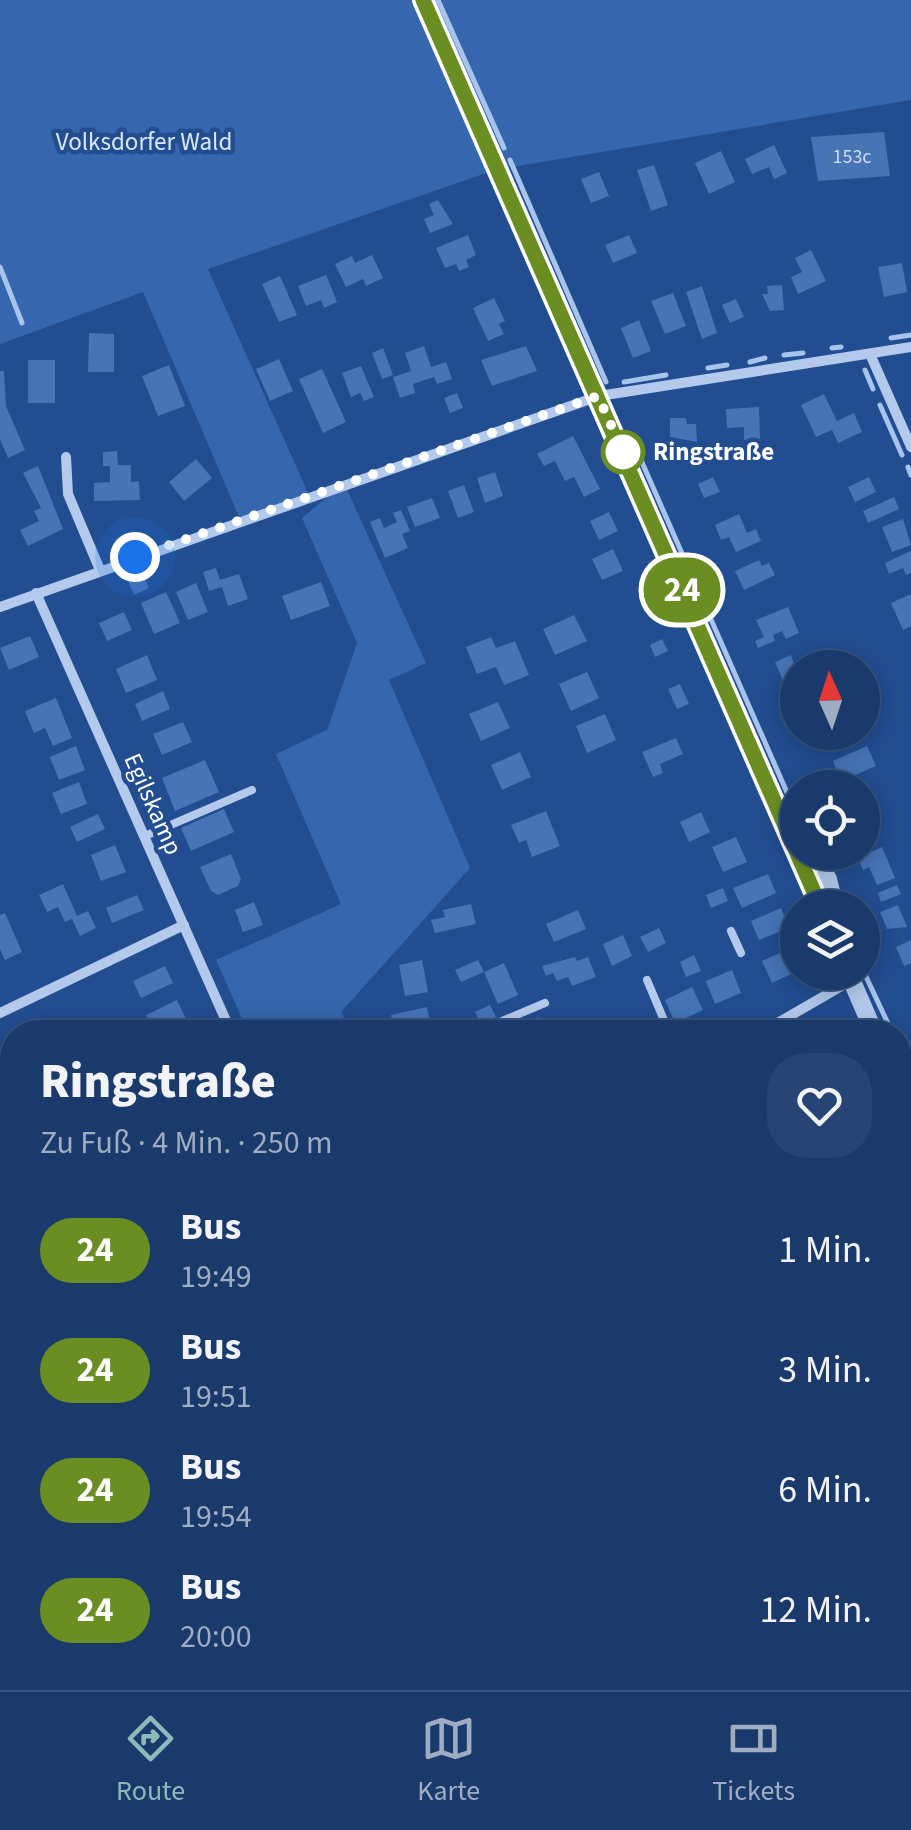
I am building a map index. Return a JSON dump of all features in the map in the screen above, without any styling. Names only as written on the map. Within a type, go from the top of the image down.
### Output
[{"type":"street","points":[[423,0],[780,804]]},
{"type":"street","points":[[0,607],[598,396],[911,347]]},
{"type":"street","points":[[870,354],[911,447]]},
{"type":"street","points":[[66,457],[68,494],[100,570]]},
{"type":"street","name":"Egilskamp","points":[[36,593],[226,1020]]},
{"type":"street","points":[[0,1013],[184,924]]},
{"type":"street","points":[[781,1020],[828,990]]},
{"type":"street","points":[[856,990],[869,1020]]},
{"type":"lane","points":[[145,836],[252,790]]},
{"type":"lane","points":[[731,931],[741,953]]},
{"type":"lane","points":[[646,980],[664,1020]]},
{"type":"lane","points":[[505,1020],[545,1003]]},
{"type":"green space","name":"Volksdorfer Wald","points":[[0,0],[911,0],[911,100],[495,170],[208,269],[309,495],[240,519],[143,292],[0,344]]},
{"type":"green space","points":[[344,483],[426,663],[389,680],[470,868],[342,1011],[344,1020],[243,1020],[216,960],[341,904],[276,754],[327,730],[357,643],[302,518]]},
{"type":"building","points":[[884,132],[890,176],[818,181],[811,137]]},
{"type":"building","points":[[774,145],[787,173],[774,179],[769,167],[752,174],[745,159]]},
{"type":"building","points":[[721,151],[735,182],[709,194],[695,163]]},
{"type":"building","points":[[654,165],[668,205],[651,211],[637,170]]},
{"type":"building","points":[[599,172],[609,196],[591,203],[581,179]]},
{"type":"building","points":[[438,200],[453,224],[430,233],[424,219],[434,215],[429,204]]},
{"type":"building","points":[[468,235],[476,255],[466,260],[469,267],[459,271],[456,264],[445,268],[436,248]]},
{"type":"building","points":[[629,235],[637,253],[613,263],[605,245]]},
{"type":"building","points":[[811,250],[826,281],[798,294],[791,277],[802,272],[795,258]]},
{"type":"building","points":[[372,255],[383,278],[366,286],[363,279],[346,287],[335,264],[352,256],[355,263]]},
{"type":"building","points":[[902,263],[907,292],[884,297],[878,267]]},
{"type":"building","points":[[326,275],[337,302],[324,308],[321,300],[306,306],[298,286]]},
{"type":"building","points":[[280,276],[297,315],[279,322],[262,284]]},
{"type":"building","points":[[782,285],[784,310],[770,311],[762,294],[768,294],[767,286]]},
{"type":"building","points":[[702,286],[717,333],[702,339],[686,292]]},
{"type":"building","points":[[673,293],[686,326],[665,334],[651,301]]},
{"type":"building","points":[[494,298],[505,321],[499,324],[504,334],[488,341],[473,308]]},
{"type":"building","points":[[736,299],[744,317],[730,323],[722,305]]},
{"type":"building","points":[[639,320],[651,351],[633,358],[621,328]]},
{"type":"building","points":[[89,333],[114,334],[114,372],[88,372]]},
{"type":"building","points":[[424,346],[431,367],[446,362],[452,379],[437,384],[434,377],[413,384],[415,393],[400,398],[393,377],[411,371],[405,353]]},
{"type":"building","points":[[526,346],[537,371],[492,386],[481,360]]},
{"type":"building","points":[[383,348],[393,375],[382,379],[372,353]]},
{"type":"building","points":[[279,359],[293,391],[270,401],[256,369]]},
{"type":"building","points":[[28,360],[55,360],[55,403],[28,403]]},
{"type":"building","points":[[169,365],[185,406],[158,416],[142,376]]},
{"type":"building","points":[[361,366],[374,397],[364,401],[360,393],[351,397],[342,373]]},
{"type":"building","points":[[322,369],[346,422],[323,433],[299,379]]},
{"type":"building","points":[[0,371],[4,371],[6,406],[25,450],[8,458],[0,439]]},
{"type":"building","points":[[457,393],[463,408],[450,413],[444,398]]},
{"type":"building","points":[[824,394],[837,421],[854,413],[862,432],[838,443],[832,430],[816,437],[801,405]]},
{"type":"building","points":[[759,407],[760,439],[744,440],[744,427],[727,428],[726,409]]},
{"type":"building","points":[[670,418],[686,418],[687,424],[696,424],[697,442],[670,437]]},
{"type":"building","points":[[573,436],[600,489],[584,497],[574,477],[565,481],[555,461],[544,466],[537,454]]},
{"type":"building","points":[[117,451],[118,465],[131,465],[131,482],[139,481],[140,500],[94,501],[94,483],[110,482],[110,466],[103,466],[103,452]]},
{"type":"building","points":[[196,459],[212,478],[184,501],[169,482]]},
{"type":"building","points":[[38,466],[63,529],[28,546],[20,530],[39,521],[34,511],[41,508],[23,473]]},
{"type":"building","points":[[495,472],[503,496],[485,503],[477,478]]},
{"type":"building","points":[[713,477],[720,492],[704,498],[698,484]]},
{"type":"building","points":[[869,477],[876,492],[855,502],[848,487]]},
{"type":"building","points":[[464,485],[474,512],[458,518],[448,491]]},
{"type":"building","points":[[894,497],[899,509],[868,523],[863,511]]},
{"type":"building","points":[[432,498],[440,518],[415,527],[407,507]]},
{"type":"building","points":[[401,510],[410,531],[402,534],[408,548],[385,558],[370,522],[380,518],[384,528],[397,522],[393,513]]},
{"type":"building","points":[[609,512],[618,531],[599,540],[590,521]]},
{"type":"building","points":[[739,514],[747,533],[756,529],[761,541],[736,552],[729,537],[721,540],[715,525]]},
{"type":"building","points":[[903,519],[911,545],[892,552],[882,527]]},
{"type":"building","points":[[613,549],[623,571],[602,580],[592,559]]},
{"type":"building","points":[[911,551],[911,573],[906,575],[903,568],[889,574],[885,563]]},
{"type":"building","points":[[759,560],[762,566],[769,563],[775,575],[744,590],[735,571]]},
{"type":"building","points":[[216,568],[220,580],[239,574],[248,599],[228,606],[222,587],[209,591],[203,572]]},
{"type":"building","points":[[143,575],[149,588],[134,595],[128,581]]},
{"type":"building","points":[[321,582],[330,606],[291,620],[282,596]]},
{"type":"building","points":[[196,583],[208,612],[188,620],[176,592]]},
{"type":"building","points":[[166,592],[180,623],[154,634],[141,603]]},
{"type":"building","points":[[911,594],[911,626],[903,630],[891,603]]},
{"type":"building","points":[[788,607],[799,633],[786,639],[782,631],[773,635],[775,641],[758,648],[755,641],[764,637],[756,620]]},
{"type":"building","points":[[124,612],[132,630],[107,641],[99,623]]},
{"type":"building","points":[[574,615],[587,641],[555,655],[543,629]]},
{"type":"building","points":[[30,636],[39,657],[9,670],[0,648]]},
{"type":"building","points":[[491,637],[496,648],[515,641],[529,675],[504,685],[496,667],[477,674],[466,647]]},
{"type":"building","points":[[662,639],[668,651],[655,657],[650,645]]},
{"type":"building","points":[[147,655],[157,680],[126,693],[116,669]]},
{"type":"building","points":[[587,672],[599,698],[571,711],[559,684]]},
{"type":"building","points":[[680,684],[689,704],[677,709],[668,689]]},
{"type":"building","points":[[163,691],[170,709],[142,721],[135,704]]},
{"type":"building","points":[[56,698],[72,738],[53,746],[45,728],[34,733],[25,711]]},
{"type":"building","points":[[498,702],[510,728],[481,741],[469,714]]},
{"type":"building","points":[[605,714],[616,740],[587,753],[576,726]]},
{"type":"building","points":[[183,722],[192,742],[162,755],[153,734]]},
{"type":"building","points":[[676,738],[683,754],[660,764],[663,773],[653,777],[642,752]]},
{"type":"building","points":[[76,746],[85,770],[59,780],[50,757]]},
{"type":"building","points":[[858,750],[869,750],[876,766],[867,770],[837,770],[833,761]]},
{"type":"building","points":[[520,752],[531,777],[502,790],[491,765]]},
{"type":"building","points":[[205,760],[219,792],[175,811],[162,778]]},
{"type":"building","points":[[79,782],[87,804],[61,814],[52,793]]},
{"type":"building","points":[[224,809],[234,832],[191,851],[181,828]]},
{"type":"building","points":[[546,811],[560,846],[532,857],[526,840],[519,843],[511,825]]},
{"type":"building","points":[[701,812],[710,832],[689,842],[680,822]]},
{"type":"building","points":[[98,814],[105,829],[77,842],[70,827]]},
{"type":"building","points":[[736,837],[747,862],[723,872],[712,847]]},
{"type":"building","points":[[115,845],[126,872],[101,881],[91,855]]},
{"type":"building","points":[[880,848],[895,878],[877,885],[870,870],[880,870]]},
{"type":"building","points":[[231,854],[241,879],[238,886],[218,895],[211,891],[200,867]]},
{"type":"building","points":[[768,874],[776,893],[742,908],[733,888]]},
{"type":"building","points":[[63,884],[77,916],[88,911],[96,928],[80,936],[72,919],[65,922],[58,907],[47,912],[39,895]]},
{"type":"building","points":[[897,885],[901,894],[881,902],[880,892]]},
{"type":"building","points":[[723,888],[728,901],[711,908],[706,895]]},
{"type":"building","points":[[137,895],[144,910],[112,923],[106,908]]},
{"type":"building","points":[[254,902],[263,925],[243,932],[235,910]]},
{"type":"building","points":[[471,904],[476,924],[435,933],[431,920],[445,917],[443,910]]},
{"type":"building","points":[[898,905],[907,927],[887,929],[880,912]]},
{"type":"building","points":[[780,908],[780,932],[759,940],[751,921]]},
{"type":"building","points":[[578,910],[586,929],[554,942],[546,924]]},
{"type":"building","points":[[5,913],[22,952],[5,960],[0,949],[0,915]]},
{"type":"building","points":[[659,928],[666,943],[648,952],[640,937]]},
{"type":"building","points":[[623,935],[632,956],[612,966],[603,944]]},
{"type":"building","points":[[911,940],[911,963],[904,966],[896,947]]},
{"type":"building","points":[[780,953],[780,979],[772,983],[762,961]]},
{"type":"building","points":[[694,955],[701,971],[686,977],[680,962]]},
{"type":"building","points":[[575,957],[577,961],[588,957],[596,977],[572,986],[568,977],[557,981],[553,973],[546,976],[542,966]]},
{"type":"building","points":[[422,960],[428,992],[405,996],[399,965]]},
{"type":"building","points":[[478,960],[484,972],[461,982],[455,970]]},
{"type":"building","points":[[504,963],[518,995],[498,1004],[484,972]]},
{"type":"building","points":[[165,966],[173,983],[141,998],[133,981]]},
{"type":"building","points":[[732,970],[741,993],[715,1004],[706,981]]},
{"type":"building","points":[[692,987],[703,1010],[674,1020],[665,1000]]},
{"type":"building","points":[[177,1000],[187,1020],[149,1020],[146,1015]]},
{"type":"building","points":[[490,1005],[496,1017],[479,1020],[475,1012]]},
{"type":"building","points":[[427,1007],[429,1020],[392,1020],[391,1015]]},
{"type":"waterway","points":[[438,0],[504,148]]},
{"type":"waterway","points":[[510,160],[606,382]]},
{"type":"waterway","points":[[0,267],[22,323]]},
{"type":"waterway","points":[[891,338],[911,335]]},
{"type":"waterway","points":[[832,348],[841,347]]},
{"type":"waterway","points":[[784,355],[803,353]]},
{"type":"waterway","points":[[750,362],[765,358]]},
{"type":"waterway","points":[[708,368],[727,365]]},
{"type":"waterway","points":[[865,370],[873,389]]},
{"type":"waterway","points":[[624,382],[666,375]]},
{"type":"waterway","points":[[880,405],[902,455]]},
{"type":"waterway","points":[[641,460],[780,777]]},
{"type":"waterway","points":[[908,467],[911,475]]},
{"type":"waterway","points":[[872,990],[886,1020]]},
{"type":"bus line","name":"24","points":[[423,0],[789,829],[792,848],[815,890]]},
{"type":"place","name":"Ringstraße","points":[[623,452]]},
{"type":"route","points":[[135,557],[598,396],[623,452]]}]
